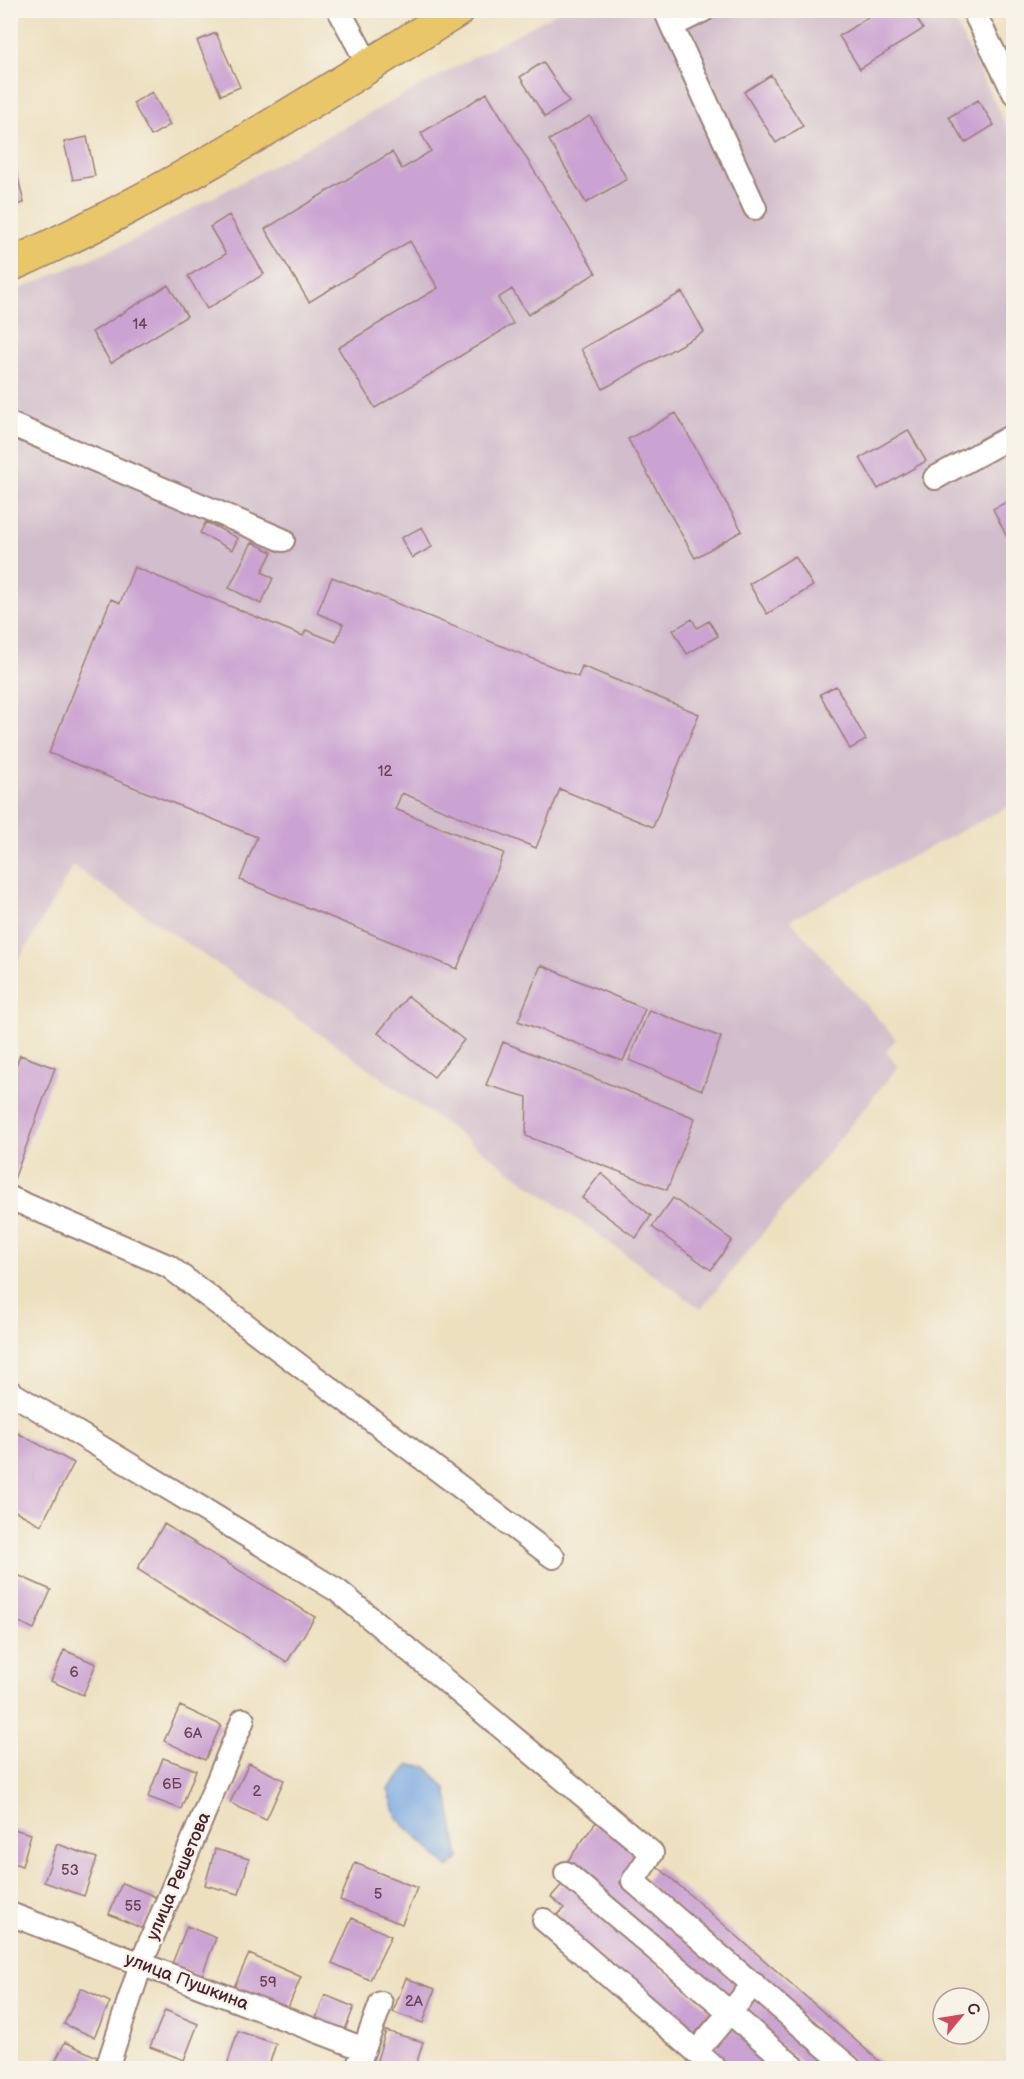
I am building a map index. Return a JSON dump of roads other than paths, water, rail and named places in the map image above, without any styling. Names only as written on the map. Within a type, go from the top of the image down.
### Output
[{"type":"highway","points":[[10,265],[75,236],[186,177],[458,10]]},
{"type":"street","points":[[339,10],[369,66]]},
{"type":"street","points":[[704,10],[668,18],[755,207]]},
{"type":"street","points":[[973,10],[1014,93]]},
{"type":"street","points":[[10,424],[283,540]]},
{"type":"street","points":[[935,478],[1014,435]]},
{"type":"street","points":[[10,1198],[168,1266],[553,1557]]},
{"type":"street","points":[[10,1392],[338,1591],[652,1853],[633,1881],[850,2068]]},
{"type":"street","name":"улица Решетова","points":[[107,2068],[141,1964],[243,1720]]},
{"type":"street","points":[[566,1873],[795,2068]]},
{"type":"street","name":"улица Пушкина","points":[[10,1914],[141,1964],[360,2059]]},
{"type":"street","points":[[543,1920],[715,2068]]},
{"type":"street","points":[[696,2052],[754,1984]]},
{"type":"street","points":[[360,2059],[381,2002]]},
{"type":"water","points":[[410,1765],[427,1767],[446,1789],[459,1858],[449,1868],[397,1818],[388,1789]]}]
